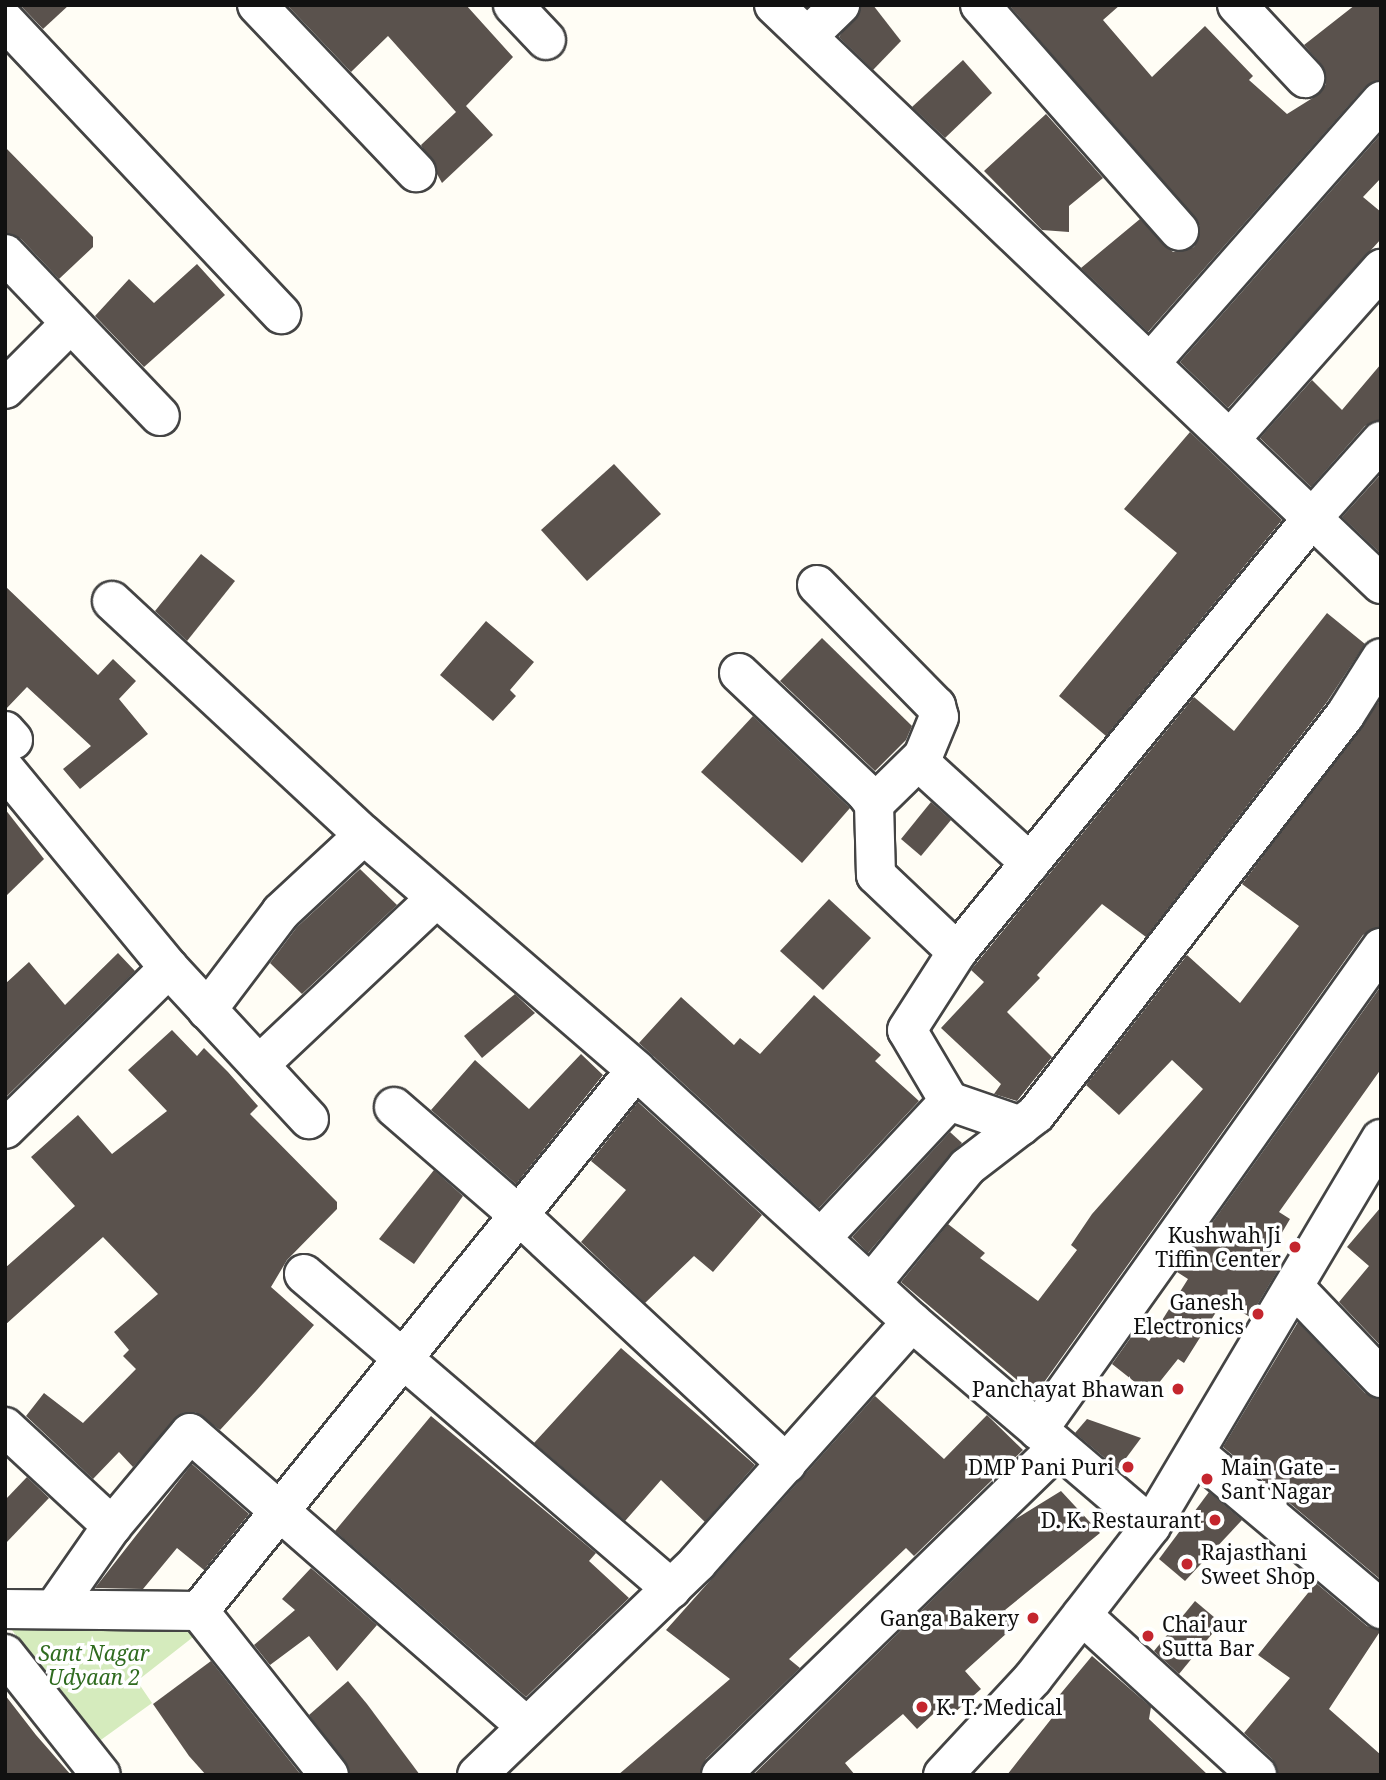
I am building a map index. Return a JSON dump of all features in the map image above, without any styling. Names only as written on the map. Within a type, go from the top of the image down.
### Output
[{"type":"street","points":[[257,5],[416,172]]},
{"type":"street","points":[[513,5],[546,40]]},
{"type":"street","points":[[774,5],[810,34],[1232,437],[1381,584]]},
{"type":"street","points":[[810,34],[840,5]]},
{"type":"street","points":[[980,5],[1179,231]]},
{"type":"street","points":[[1237,5],[1305,78]]},
{"type":"street","points":[[5,21],[281,314]]},
{"type":"street","points":[[1151,362],[1381,101]]},
{"type":"street","points":[[5,254],[160,416]]},
{"type":"street","points":[[1232,437],[1381,269]]},
{"type":"street","points":[[5,389],[71,323]]},
{"type":"street","points":[[1021,1126],[949,1101],[907,1030],[957,952],[1313,517],[1381,441]]},
{"type":"street","points":[[817,585],[936,706],[937,727],[923,756],[874,804]]},
{"type":"street","points":[[112,601],[364,835],[636,1070],[912,1322],[1151,1526]]},
{"type":"street","points":[[870,1284],[967,1167],[1021,1126],[1337,726],[1381,658]]},
{"type":"street","points":[[739,673],[874,804],[876,875],[957,952]]},
{"type":"street","points":[[8,747],[169,968],[309,1119]]},
{"type":"street","points":[[923,756],[926,768],[1030,863]]},
{"type":"street","points":[[207,1010],[281,912],[364,835]]},
{"type":"street","points":[[259,1065],[436,898]]},
{"type":"street","points":[[721,1775],[1047,1439],[1381,948]]},
{"type":"street","points":[[5,1129],[169,968]]},
{"type":"street","points":[[199,1611],[285,1511],[636,1070]]},
{"type":"street","points":[[821,1238],[949,1101]]},
{"type":"street","points":[[394,1107],[520,1216],[787,1464]]},
{"type":"street","points":[[943,1775],[1033,1678],[1151,1526],[1197,1454],[1381,1139]]},
{"type":"street","points":[[304,1274],[401,1362],[671,1589]]},
{"type":"street","points":[[1294,1287],[1381,1378]]},
{"type":"street","points":[[477,1775],[671,1589],[787,1464],[912,1322]]},
{"type":"street","points":[[5,1427],[112,1526]]},
{"type":"street","points":[[54,1609],[112,1526],[190,1433],[285,1511],[527,1727]]},
{"type":"street","points":[[1197,1454],[1381,1609]]},
{"type":"street","points":[[5,1609],[199,1611]]},
{"type":"street","points":[[199,1611],[329,1775]]},
{"type":"street","points":[[1082,1615],[1246,1771]]},
{"type":"street","points":[[5,1654],[101,1775]]},
{"type":"green space","name":"Sant Nagar Udyaan 2","points":[[5,1621],[175,1624],[197,1634],[137,1681],[152,1703],[98,1742]]},
{"type":"building","points":[[20,5],[69,5],[43,29]]},
{"type":"building","points":[[287,5],[466,5],[513,57],[466,106],[493,135],[442,183],[421,145],[456,112],[388,36],[351,72]]},
{"type":"building","points":[[861,5],[873,5],[901,41],[873,70],[839,37]]},
{"type":"building","points":[[1009,5],[1120,5],[1103,20],[1152,77],[1205,26],[1253,76],[1249,80],[1287,114],[1319,94],[1326,84],[1321,64],[1304,45],[1355,5],[1381,5],[1381,80],[1365,87],[1148,332],[1081,268],[1140,219],[1173,252],[1194,247],[1200,226]]},
{"type":"building","points":[[963,60],[992,93],[945,138],[912,107]]},
{"type":"building","points":[[1046,114],[1103,178],[1069,206],[1069,232],[1042,230],[984,171]]},
{"type":"building","points":[[1381,134],[1381,178],[1363,197],[1381,212],[1381,239],[1228,408],[1180,362]]},
{"type":"building","points":[[5,147],[93,237],[93,247],[59,279],[21,239],[5,233]]},
{"type":"building","points":[[197,264],[225,295],[144,367],[95,316],[129,279],[154,303]]},
{"type":"building","points":[[1381,364],[1381,420],[1365,426],[1311,487],[1260,438],[1312,380],[1342,410]]},
{"type":"building","points":[[1190,432],[1282,520],[1106,736],[1059,696],[1177,553],[1124,509]]},
{"type":"building","points":[[614,464],[661,514],[587,581],[541,530]]},
{"type":"building","points":[[1381,474],[1381,554],[1342,517]]},
{"type":"building","points":[[201,554],[235,581],[187,641],[155,611]]},
{"type":"building","points":[[5,586],[98,675],[113,659],[136,681],[119,699],[148,734],[80,789],[63,769],[91,746],[27,687],[5,710]]},
{"type":"building","points":[[1327,613],[1365,644],[1327,702],[1146,937],[1102,904],[1037,975],[1040,978],[1007,1012],[1052,1057],[1017,1101],[994,1094],[1001,1084],[941,1028],[984,982],[971,970],[1194,697],[1234,731]]},
{"type":"building","points":[[486,621],[534,662],[510,690],[516,696],[493,721],[440,675]]},
{"type":"building","points":[[822,638],[912,726],[906,740],[875,771],[780,681]]},
{"type":"building","points":[[1381,699],[1381,927],[1363,935],[1035,1395],[901,1282],[948,1224],[985,1253],[980,1258],[1038,1301],[1077,1250],[1071,1245],[1092,1214],[1203,1089],[1172,1060],[1119,1115],[1086,1085],[1187,955],[1240,1003],[1280,951],[1299,926],[1242,884]]},
{"type":"building","points":[[753,716],[850,808],[802,863],[701,772]]},
{"type":"building","points":[[931,802],[951,820],[921,856],[901,839]]},
{"type":"building","points":[[5,809],[44,859],[5,897]]},
{"type":"building","points":[[360,869],[397,905],[302,994],[270,963],[297,927]]},
{"type":"building","points":[[829,899],[871,938],[823,990],[780,951]]},
{"type":"building","points":[[118,953],[135,971],[5,1098],[5,984],[29,962],[65,1005]]},
{"type":"building","points":[[1381,986],[1381,1069],[1279,1212],[1290,1219],[1270,1253],[1278,1270],[1250,1317],[1223,1301],[1184,1363],[1178,1359],[1150,1394],[1112,1364],[1136,1330],[1149,1341],[1188,1279],[1177,1272]]},
{"type":"building","points":[[515,994],[535,1013],[482,1058],[464,1036]]},
{"type":"building","points":[[814,995],[881,1055],[875,1061],[919,1101],[819,1208],[639,1043],[681,997],[734,1045],[740,1038],[760,1054]]},
{"type":"building","points":[[172,1030],[197,1056],[204,1048],[228,1072],[258,1106],[250,1114],[337,1202],[337,1209],[287,1260],[271,1287],[314,1325],[256,1391],[220,1430],[195,1412],[182,1413],[133,1467],[119,1452],[93,1479],[26,1416],[44,1393],[83,1423],[136,1369],[123,1356],[129,1350],[114,1332],[158,1294],[103,1237],[5,1325],[5,1268],[75,1206],[31,1157],[78,1115],[112,1154],[167,1111],[128,1070]]},
{"type":"building","points":[[581,1054],[603,1075],[516,1184],[431,1110],[475,1060],[529,1109]]},
{"type":"building","points":[[638,1102],[762,1215],[713,1272],[694,1256],[645,1303],[581,1242],[626,1190],[591,1161]]},
{"type":"building","points":[[950,1132],[962,1143],[868,1253],[852,1237]]},
{"type":"building","points":[[434,1170],[463,1196],[414,1264],[379,1239]]},
{"type":"building","points":[[1381,1207],[1381,1346],[1339,1302],[1369,1266],[1347,1247]]},
{"type":"building","points":[[1298,1322],[1365,1393],[1381,1399],[1381,1580],[1223,1447]]},
{"type":"building","points":[[621,1348],[755,1465],[705,1522],[661,1480],[625,1521],[534,1443]]},
{"type":"building","points":[[875,1396],[944,1459],[987,1415],[1023,1450],[914,1556],[906,1548],[789,1659],[800,1668],[706,1759],[700,1775],[618,1775],[730,1679],[666,1630]]},
{"type":"building","points":[[431,1416],[596,1553],[589,1561],[629,1598],[526,1697],[335,1531]]},
{"type":"building","points":[[1087,1419],[1141,1438],[1118,1469],[1075,1433]]},
{"type":"building","points":[[192,1464],[249,1514],[204,1570],[177,1548],[143,1589],[95,1588]]},
{"type":"building","points":[[27,1477],[49,1498],[5,1544],[5,1500]]},
{"type":"building","points":[[1061,1491],[1100,1533],[1005,1610],[1018,1623],[965,1671],[981,1689],[954,1713],[945,1703],[917,1729],[903,1714],[845,1763],[855,1775],[753,1775],[1014,1520]]},
{"type":"building","points":[[1209,1492],[1242,1520],[1185,1581],[1159,1559]]},
{"type":"building","points":[[311,1568],[377,1625],[337,1671],[309,1636],[270,1665],[254,1645],[295,1610],[282,1599]]},
{"type":"building","points":[[1316,1583],[1367,1626],[1381,1630],[1329,1709],[1381,1755],[1381,1775],[1279,1775],[1272,1759],[1244,1733],[1290,1678],[1258,1655]]},
{"type":"building","points":[[1195,1601],[1221,1623],[1179,1674],[1154,1651]]},
{"type":"building","points":[[1092,1656],[1151,1707],[1149,1719],[1208,1775],[1007,1775],[1063,1704],[1057,1698]]},
{"type":"building","points":[[211,1661],[301,1775],[206,1775],[189,1756],[153,1704]]},
{"type":"building","points":[[348,1681],[420,1775],[350,1775],[309,1715]]},
{"type":"building","points":[[5,1695],[36,1735],[71,1775],[5,1775]]},
{"type":"place","name":"Kushwah Ji Tiffin Center","points":[[1295,1247]]},
{"type":"place","name":"Ganesh Electronics","points":[[1258,1314]]},
{"type":"place","name":"Panchayat Bhawan","points":[[1178,1389]]},
{"type":"place","name":"DMP Pani Puri","points":[[1128,1467]]},
{"type":"place","name":"Main Gate - Sant Nagar","points":[[1207,1479]]},
{"type":"place","name":"D. K. Restaurant","points":[[1215,1520]]},
{"type":"place","name":"Rajasthani Sweet Shop","points":[[1187,1564]]},
{"type":"place","name":"Ganga Bakery","points":[[1033,1618]]},
{"type":"place","name":"Chai aur Sutta Bar","points":[[1148,1636]]},
{"type":"place","name":"K. T. Medical","points":[[922,1707]]}]
